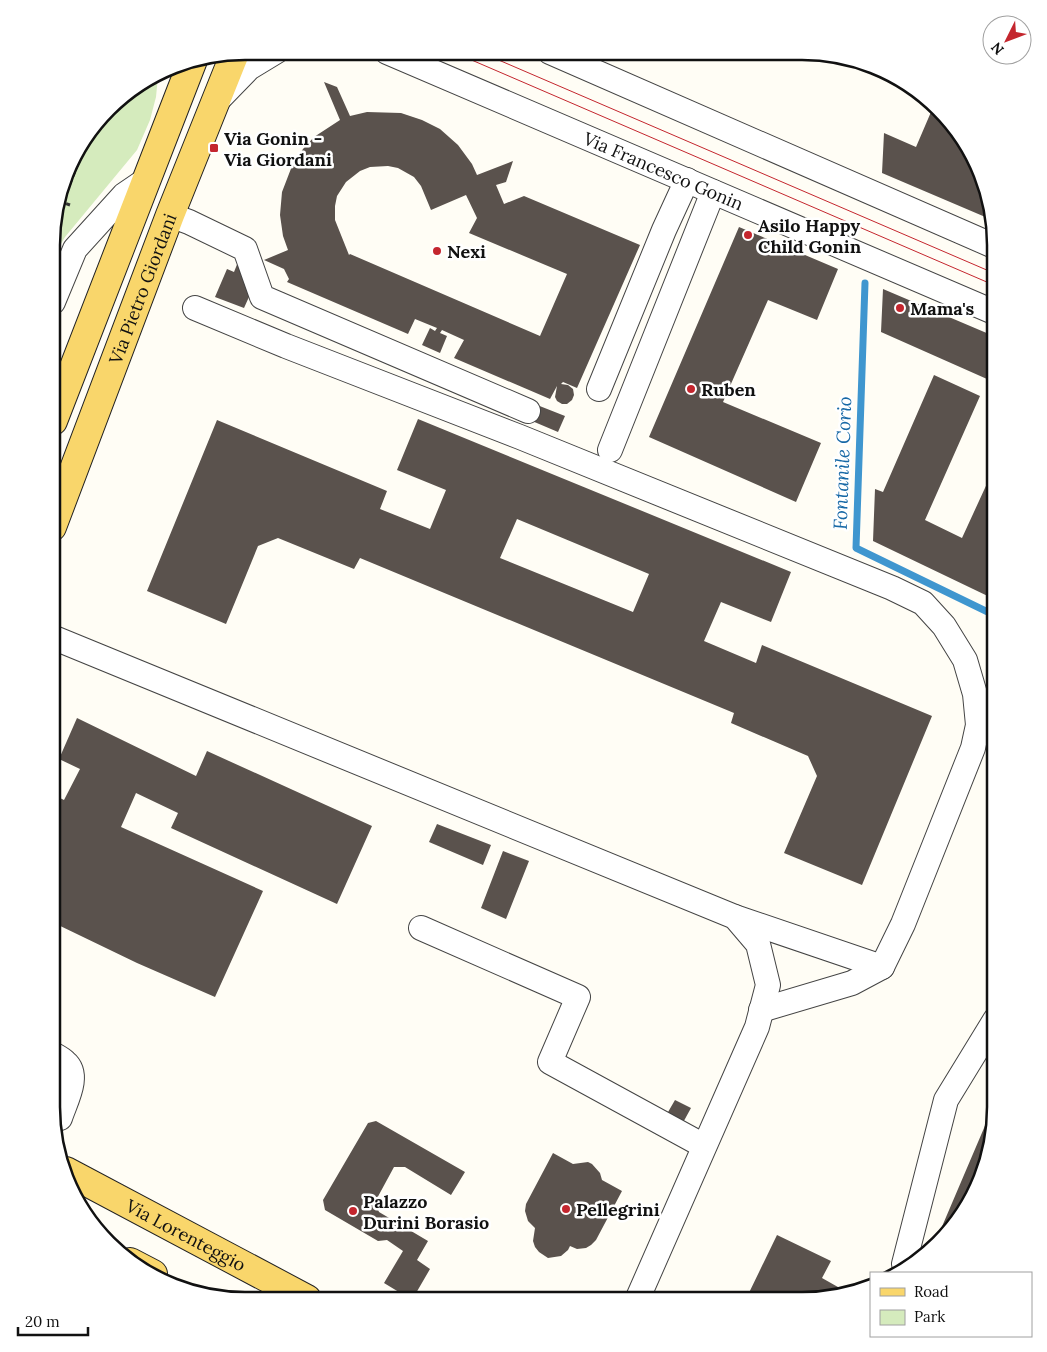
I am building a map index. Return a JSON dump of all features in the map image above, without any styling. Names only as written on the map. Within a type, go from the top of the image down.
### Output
[{"type":"main road","name":"Via Pietro Giordani","points":[[60,506],[170,215],[232,60]]},
{"type":"main road","name":"Via Pietro Giordani","points":[[60,403],[146,180],[181,75]]},
{"type":"main road","name":"Via Lorenteggio","points":[[73,1175],[294,1292]]},
{"type":"street","points":[[216,102],[249,68],[262,60]]},
{"type":"street","name":"Via Francesco Gonin","points":[[407,60],[987,308]]},
{"type":"street","points":[[568,60],[987,243]]},
{"type":"street","points":[[60,285],[75,249],[124,195],[146,180]]},
{"type":"street","points":[[599,389],[664,230],[688,180]]},
{"type":"street","points":[[610,450],[714,192]]},
{"type":"street","points":[[170,215],[245,249],[262,296],[528,411]]},
{"type":"street","points":[[195,308],[892,588],[923,603],[944,626],[965,660],[975,694],[978,724],[969,757],[902,924],[882,967],[852,983],[761,1010]]},
{"type":"street","points":[[60,640],[735,916],[882,967]]},
{"type":"street","points":[[640,1292],[757,1027],[768,985],[758,944],[735,916]]},
{"type":"street","points":[[421,928],[578,997],[550,1062],[704,1146]]},
{"type":"street","points":[[905,1261],[946,1100],[987,1033]]},
{"type":"street","points":[[60,1059],[70,1067],[73,1075],[60,1110]]},
{"type":"path","points":[[65,203],[70,205]]},
{"type":"green space","points":[[157,82],[150,120],[137,150],[60,245],[60,233],[66,197],[79,163],[91,142],[114,114],[142,91]]},
{"type":"building","points":[[324,82],[337,87],[350,116],[367,112],[401,113],[440,129],[458,145],[472,164],[477,175],[513,161],[506,182],[496,185],[504,204],[524,196],[640,245],[577,388],[563,382],[561,384],[568,385],[573,389],[574,395],[572,400],[567,404],[557,401],[555,397],[557,386],[550,399],[454,358],[464,340],[442,330],[440,333],[447,336],[440,353],[422,345],[430,328],[435,331],[437,328],[415,319],[408,334],[287,282],[289,279],[284,269],[264,260],[288,250],[283,236],[280,215],[282,192],[292,166],[303,149],[314,137],[340,120]],"holes":[[[388,166],[398,168],[414,177],[421,186],[431,210],[466,195],[477,218],[469,233],[567,274],[540,336],[349,255],[335,220],[337,196],[346,182],[360,171],[370,167]]]},
{"type":"building","points":[[931,112],[956,142],[968,163],[981,197],[984,217],[882,173],[884,133],[916,147]]},
{"type":"building","points":[[739,227],[838,269],[817,320],[768,300],[723,402],[821,443],[796,502],[649,437]]},
{"type":"building","points":[[238,262],[253,288],[244,308],[215,297],[227,269],[234,272]]},
{"type":"building","points":[[883,289],[987,333],[987,379],[881,332]]},
{"type":"building","points":[[934,375],[980,396],[925,520],[962,538],[987,484],[987,596],[873,541],[875,489],[883,492]]},
{"type":"building","points":[[532,403],[565,416],[558,432],[525,418]]},
{"type":"building","points":[[418,419],[791,572],[771,622],[721,602],[704,641],[756,663],[762,645],[932,716],[862,885],[784,853],[817,776],[808,756],[731,723],[734,713],[360,558],[354,569],[278,538],[258,546],[226,624],[147,591],[217,420],[387,491],[380,509],[430,529],[446,490],[397,470]],"holes":[[[517,519],[649,574],[633,612],[500,558]]]},
{"type":"building","points":[[77,718],[196,776],[207,751],[372,826],[337,904],[171,828],[178,813],[136,793],[121,827],[263,891],[215,997],[137,963],[60,926],[60,798],[64,800],[80,769],[60,759]]},
{"type":"building","points":[[437,824],[491,845],[483,865],[429,842]]},
{"type":"building","points":[[503,851],[529,861],[506,919],[481,908]]},
{"type":"building","points":[[675,1100],[691,1108],[680,1128],[664,1119]]},
{"type":"building","name":"Palazzo Durini Borasio","points":[[376,1121],[465,1172],[451,1195],[405,1167],[394,1167],[375,1202],[379,1212],[428,1241],[417,1260],[430,1269],[417,1292],[399,1292],[384,1283],[403,1251],[387,1240],[378,1241],[325,1210],[323,1200],[368,1123]]},
{"type":"building","points":[[986,1122],[981,1155],[973,1178],[956,1210],[941,1229]]},
{"type":"building","points":[[553,1153],[573,1164],[588,1162],[592,1164],[600,1173],[602,1180],[622,1191],[596,1240],[591,1245],[586,1248],[577,1249],[570,1246],[561,1256],[548,1258],[535,1247],[533,1241],[535,1228],[528,1221],[525,1211],[526,1204]]},
{"type":"building","points":[[777,1235],[831,1261],[822,1278],[839,1288],[814,1292],[749,1292]]},
{"type":"waterway","name":"Fontanile Corio","points":[[865,283],[856,548],[987,612]]},
{"type":"tram line","points":[[472,60],[987,282]]},
{"type":"tram line","points":[[499,60],[987,270]]},
{"type":"place","name":"Via Gonin - Via Giordani","points":[[214,148]]},
{"type":"place","name":"Asilo Happy Child Gonin","points":[[748,235]]},
{"type":"place","name":"Nexi","points":[[437,251]]},
{"type":"place","name":"Mama's","points":[[900,308]]},
{"type":"place","name":"Ruben","points":[[691,389]]},
{"type":"place","name":"Pellegrini","points":[[566,1209]]},
{"type":"place","name":"Palazzo Durini Borasio","points":[[353,1211]]}]
